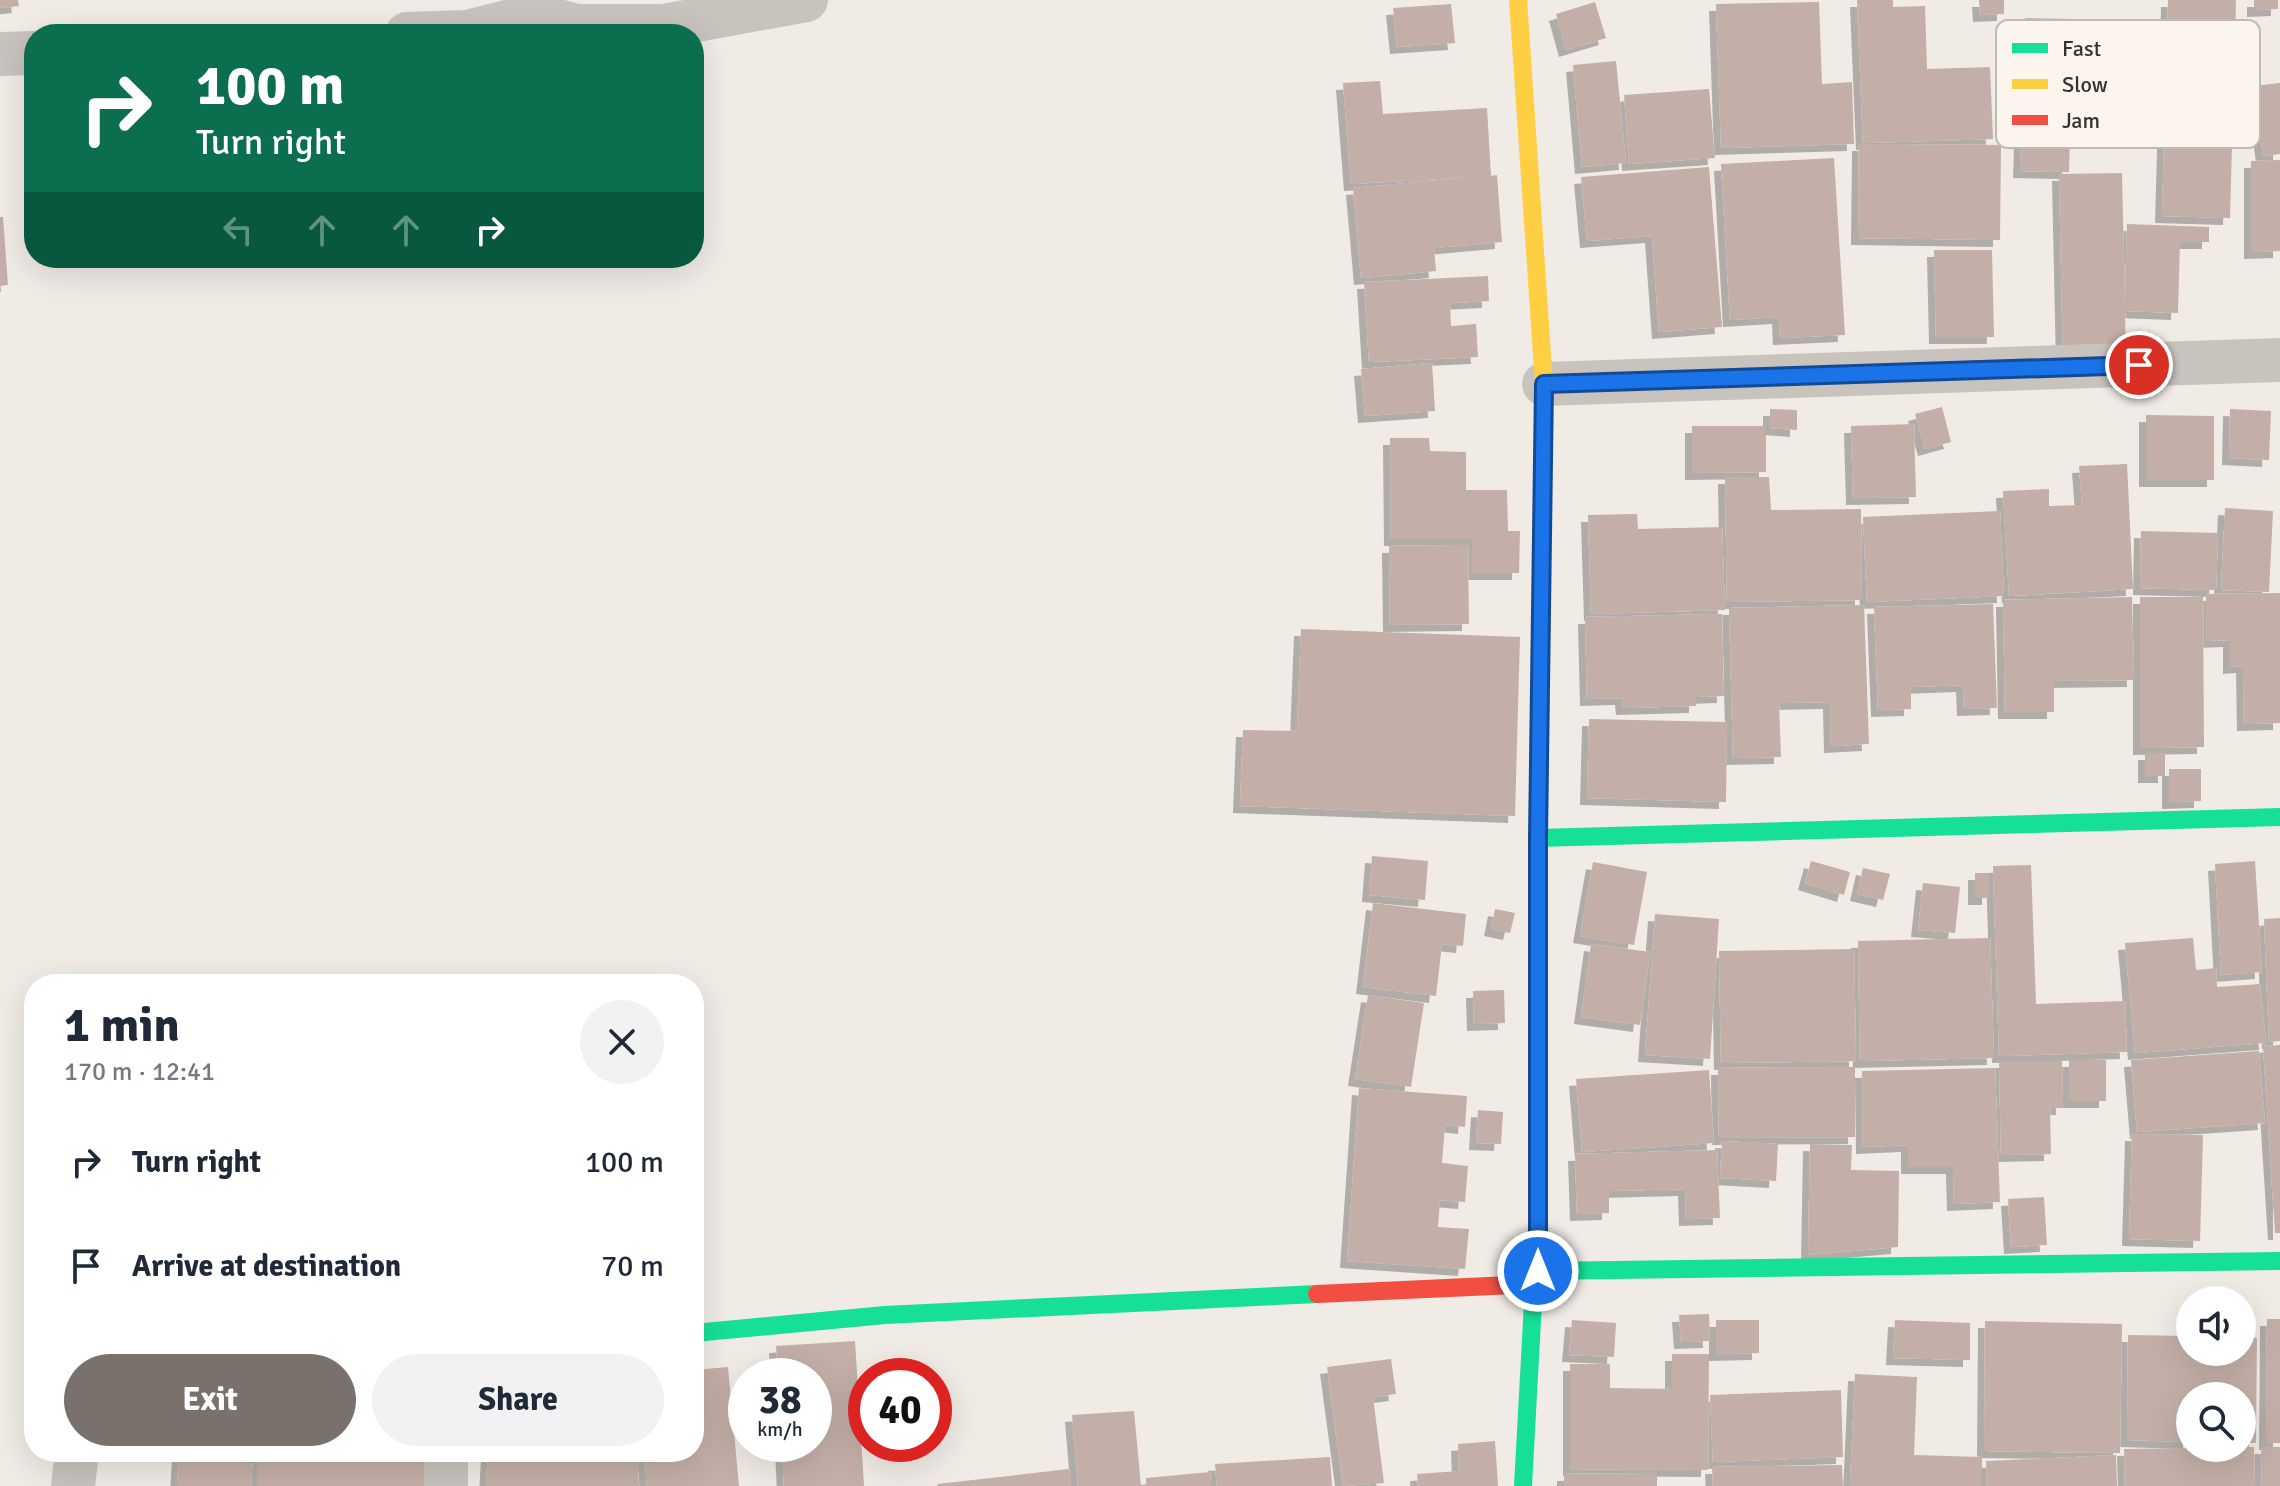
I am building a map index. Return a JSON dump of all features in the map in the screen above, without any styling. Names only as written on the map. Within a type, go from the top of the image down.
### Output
[{"type":"street","points":[[675,24],[806,0]]},
{"type":"street","points":[[1518,0],[1544,384],[1536,1277],[1523,1486]]},
{"type":"street","points":[[499,24],[535,15],[569,24]]},
{"type":"street","points":[[0,54],[24,53]]},
{"type":"street","points":[[1544,384],[2280,360]]},
{"type":"street","points":[[1538,838],[2280,817]]},
{"type":"street","points":[[704,1332],[885,1315],[1536,1277],[2280,1261]]},
{"type":"street","points":[[73,1486],[76,1462]]},
{"type":"street","points":[[446,1462],[446,1486]]},
{"type":"building","points":[[0,0],[18,0],[19,6],[0,8]]},
{"type":"building","points":[[1857,0],[1893,0],[1893,7],[1925,6],[1927,69],[1990,67],[1993,139],[1863,143]]},
{"type":"building","points":[[1979,0],[2004,0],[2004,14],[1980,15]]},
{"type":"building","points":[[2168,0],[2236,0],[2235,20],[2167,20]]},
{"type":"building","points":[[2254,0],[2278,0],[2278,9],[2254,10]]},
{"type":"building","points":[[1595,2],[1606,38],[1566,50],[1556,14]]},
{"type":"building","points":[[1819,2],[1822,84],[1852,82],[1854,144],[1721,148],[1716,4]]},
{"type":"building","points":[[1451,4],[1455,43],[1397,47],[1393,8]]},
{"type":"building","points":[[2025,18],[2073,19],[2073,20]]},
{"type":"building","points":[[1616,61],[1626,163],[1582,167],[1573,65]]},
{"type":"building","points":[[1380,81],[1383,114],[1487,108],[1491,176],[1497,175],[1502,242],[1434,248],[1436,271],[1361,278],[1353,188],[1473,177],[1351,184],[1343,83]]},
{"type":"building","points":[[2280,83],[2280,154],[2263,156],[2260,85]]},
{"type":"building","points":[[1709,89],[1715,158],[1629,164],[1624,95]]},
{"type":"building","points":[[1859,144],[1996,145],[1996,148],[2001,148],[2000,240],[1858,238]]},
{"type":"building","points":[[2021,148],[2070,148],[2069,172],[2020,171]]},
{"type":"building","points":[[2164,148],[2232,148],[2230,218],[2162,216]]},
{"type":"building","points":[[1834,158],[1845,335],[1780,338],[1779,317],[1730,320],[1721,164]]},
{"type":"building","points":[[2280,160],[2280,251],[2251,252],[2251,161]]},
{"type":"building","points":[[1709,167],[1722,327],[1659,332],[1652,236],[1587,241],[1581,177]]},
{"type":"building","points":[[2122,173],[2125,304],[2127,224],[2209,227],[2209,242],[2180,242],[2178,313],[2125,311],[2126,357],[2063,359],[2059,174]]},
{"type":"building","points":[[0,217],[3,217],[8,285],[0,286]]},
{"type":"building","points":[[1934,250],[1992,250],[1994,337],[1936,337]]},
{"type":"building","points":[[1488,276],[1489,301],[1450,303],[1451,326],[1476,324],[1478,357],[1369,362],[1364,282]]},
{"type":"building","points":[[1432,363],[1435,411],[1365,416],[1361,369]]},
{"type":"building","points":[[1942,407],[1951,442],[1925,449],[1915,414]]},
{"type":"building","points":[[1770,409],[1797,410],[1797,430],[1770,428]]},
{"type":"building","points":[[2230,409],[2271,411],[2269,460],[2229,458]]},
{"type":"building","points":[[2146,415],[2214,416],[2214,480],[2146,480]]},
{"type":"building","points":[[1914,424],[1916,497],[1853,498],[1851,426]]},
{"type":"building","points":[[1692,426],[1766,426],[1766,472],[1692,473]]},
{"type":"building","points":[[1390,438],[1429,438],[1430,451],[1466,452],[1466,490],[1507,490],[1508,531],[1520,531],[1519,573],[1472,573],[1472,539],[1391,539]]},
{"type":"building","points":[[2127,464],[2133,589],[2009,596],[2003,491],[2049,489],[2049,506],[2082,505],[2079,466]]},
{"type":"building","points":[[1725,477],[1769,477],[1771,510],[1861,509],[1862,600],[1727,602]]},
{"type":"building","points":[[2225,508],[2273,511],[2269,592],[2221,590]]},
{"type":"building","points":[[2000,511],[2004,596],[1867,602],[1863,517]]},
{"type":"building","points":[[1637,514],[1638,529],[1722,527],[1725,610],[1591,614],[1588,515]]},
{"type":"building","points":[[2141,531],[2218,533],[2216,590],[2140,588]]},
{"type":"building","points":[[1468,545],[1469,624],[1390,625],[1389,546]]},
{"type":"building","points":[[2280,593],[2280,723],[2244,724],[2243,666],[2230,667],[2230,640],[2206,641],[2206,594]]},
{"type":"building","points":[[2132,597],[2134,680],[2054,681],[2054,712],[2005,712],[2003,600]]},
{"type":"building","points":[[2140,597],[2203,597],[2204,747],[2140,748]]},
{"type":"building","points":[[1993,604],[1997,708],[1964,709],[1963,685],[1911,687],[1911,709],[1878,710],[1874,607]]},
{"type":"building","points":[[1864,605],[1869,744],[1831,746],[1830,702],[1779,703],[1781,757],[1733,758],[1729,608]]},
{"type":"building","points":[[1722,614],[1724,696],[1696,697],[1696,706],[1623,708],[1622,698],[1587,699],[1585,617]]},
{"type":"building","points":[[1301,629],[1520,637],[1515,816],[1240,806],[1243,730],[1297,731]]},
{"type":"building","points":[[1589,719],[1727,722],[1726,802],[1587,798]]},
{"type":"building","points":[[2145,753],[2165,753],[2165,776],[2145,776]]},
{"type":"building","points":[[2169,769],[2201,769],[2201,801],[2169,802]]},
{"type":"building","points":[[1372,856],[1428,861],[1425,900],[1369,895]]},
{"type":"building","points":[[1811,861],[1850,872],[1844,895],[1805,883]]},
{"type":"building","points":[[2255,861],[2262,972],[2221,975],[2215,864]]},
{"type":"building","points":[[1593,862],[1647,872],[1634,945],[1580,936]]},
{"type":"building","points":[[2031,865],[2036,1004],[2125,1001],[2127,1052],[1999,1056],[1993,866]]},
{"type":"building","points":[[1863,868],[1890,874],[1883,900],[1857,894]]},
{"type":"building","points":[[1975,873],[1989,873],[1989,898],[1975,898]]},
{"type":"building","points":[[1923,883],[1960,887],[1955,933],[1918,930]]},
{"type":"building","points":[[1373,903],[1466,914],[1463,946],[1442,944],[1436,996],[1363,987]]},
{"type":"building","points":[[1495,909],[1515,913],[1510,933],[1491,929]]},
{"type":"building","points":[[1655,914],[1719,919],[1710,1059],[1645,1055]]},
{"type":"building","points":[[2280,918],[2280,1041],[2269,1042],[2264,919]]},
{"type":"building","points":[[1990,938],[1994,1058],[1860,1061],[1858,941]]},
{"type":"building","points":[[2193,938],[2196,970],[2216,968],[2217,987],[2260,984],[2266,1043],[2135,1053],[2125,943]]},
{"type":"building","points":[[1591,944],[1650,952],[1640,1025],[1581,1017]]},
{"type":"building","points":[[1854,949],[1856,1061],[1721,1063],[1719,951]]},
{"type":"building","points":[[1504,990],[1505,1023],[1474,1024],[1473,991]]},
{"type":"building","points":[[1368,995],[1424,1003],[1411,1087],[1355,1079]]},
{"type":"building","points":[[2280,1045],[2280,1233],[2275,1233],[2263,1046]]},
{"type":"building","points":[[2259,1051],[2265,1123],[2137,1132],[2131,1060]]},
{"type":"building","points":[[2069,1060],[2106,1060],[2106,1101],[2069,1101]]},
{"type":"building","points":[[1999,1061],[2062,1061],[2063,1108],[2050,1108],[2051,1154],[2001,1155]]},
{"type":"building","points":[[1855,1067],[1855,1137],[1719,1138],[1718,1068]]},
{"type":"building","points":[[1995,1068],[2000,1202],[1954,1204],[1953,1167],[1908,1167],[1908,1145],[1863,1147],[1862,1071]]},
{"type":"building","points":[[1709,1070],[1714,1143],[1582,1152],[1576,1079]]},
{"type":"building","points":[[1359,1088],[1467,1096],[1465,1127],[1445,1125],[1442,1163],[1468,1166],[1465,1202],[1440,1200],[1438,1227],[1469,1229],[1465,1269],[1347,1261]]},
{"type":"building","points":[[1478,1110],[1503,1112],[1501,1144],[1476,1143]]},
{"type":"building","points":[[2132,1134],[2203,1135],[2200,1241],[2129,1239]]},
{"type":"building","points":[[1722,1141],[1778,1144],[1776,1181],[1720,1178]]},
{"type":"building","points":[[1810,1144],[1852,1145],[1851,1170],[1899,1171],[1898,1247],[1808,1255]]},
{"type":"building","points":[[1717,1150],[1720,1218],[1686,1219],[1685,1189],[1609,1191],[1609,1213],[1577,1214],[1575,1154]]},
{"type":"building","points":[[2044,1197],[2047,1245],[2011,1247],[2008,1199]]},
{"type":"building","points":[[1709,1314],[1710,1341],[1681,1342],[1679,1315]]},
{"type":"building","points":[[2267,1319],[2280,1319],[2280,1443],[2266,1443]]},
{"type":"building","points":[[1572,1320],[1616,1323],[1614,1357],[1569,1355]]},
{"type":"building","points":[[1716,1320],[1759,1320],[1759,1353],[1716,1354]]},
{"type":"building","points":[[1895,1320],[1970,1323],[1970,1360],[1893,1358]]},
{"type":"building","points":[[1985,1321],[2122,1324],[2120,1453],[1984,1451]]},
{"type":"building","points":[[2128,1335],[2176,1336],[2176,1366],[2256,1366],[2257,1338],[2256,1443],[2256,1382],[2176,1382],[2176,1442],[2127,1440]]},
{"type":"building","points":[[855,1341],[856,1358],[848,1358],[848,1462],[863,1462],[864,1486],[784,1486],[783,1462],[832,1462],[832,1358],[777,1358],[776,1346]]},
{"type":"building","points":[[1672,1354],[1709,1354],[1708,1470],[1570,1469],[1570,1364],[1610,1364],[1610,1388],[1672,1389]]},
{"type":"building","points":[[1391,1359],[1396,1394],[1373,1397],[1384,1483],[1343,1486],[1327,1367]]},
{"type":"building","points":[[728,1367],[728,1462],[737,1462],[739,1486],[647,1486],[645,1462],[704,1462],[704,1369]]},
{"type":"building","points":[[1855,1374],[1917,1377],[1914,1455],[1982,1457],[1982,1486],[1850,1486]]},
{"type":"building","points":[[1841,1390],[1843,1457],[1713,1462],[1710,1395]]},
{"type":"building","points":[[1134,1411],[1141,1486],[1078,1486],[1072,1415]]},
{"type":"building","points":[[1495,1441],[1498,1486],[1418,1486],[1417,1474],[1459,1471],[1458,1444]]},
{"type":"building","points":[[2261,1447],[2280,1447],[2280,1486],[2262,1486]]},
{"type":"building","points":[[2176,1448],[2176,1462],[2254,1462],[2255,1486],[2125,1486],[2124,1449]]},
{"type":"building","points":[[2116,1455],[2117,1486],[1987,1486],[1986,1461]]},
{"type":"building","points":[[1330,1457],[1332,1486],[1217,1486],[1215,1464]]},
{"type":"building","points":[[178,1462],[252,1462],[251,1486],[177,1486]]},
{"type":"building","points":[[257,1462],[433,1462],[433,1486],[257,1486]]},
{"type":"building","points":[[487,1462],[638,1462],[639,1486],[486,1486]]},
{"type":"building","points":[[1842,1465],[1843,1486],[1713,1486],[1712,1467]]},
{"type":"building","points":[[1069,1469],[1071,1486],[937,1484]]},
{"type":"building","points":[[1210,1472],[1211,1486],[1146,1486],[1146,1478]]},
{"type":"building","points":[[1657,1473],[1657,1486],[1564,1486],[1564,1474]]},
{"type":"traffic: fast","points":[[1538,838],[2280,817]]},
{"type":"traffic: fast","points":[[1523,1486],[1534,1284],[1538,1271],[1538,840]]},
{"type":"traffic: fast","points":[[1538,1271],[2280,1261]]},
{"type":"traffic: fast","points":[[704,1332],[885,1315],[1317,1294]]},
{"type":"traffic: slow","points":[[1518,0],[1544,384],[1542,510]]},
{"type":"traffic: jam","points":[[1538,840],[1542,510]]},
{"type":"traffic: jam","points":[[1317,1294],[1534,1284]]},
{"type":"route","points":[[1538,1271],[1538,838],[1544,384],[2139,365]]}]
